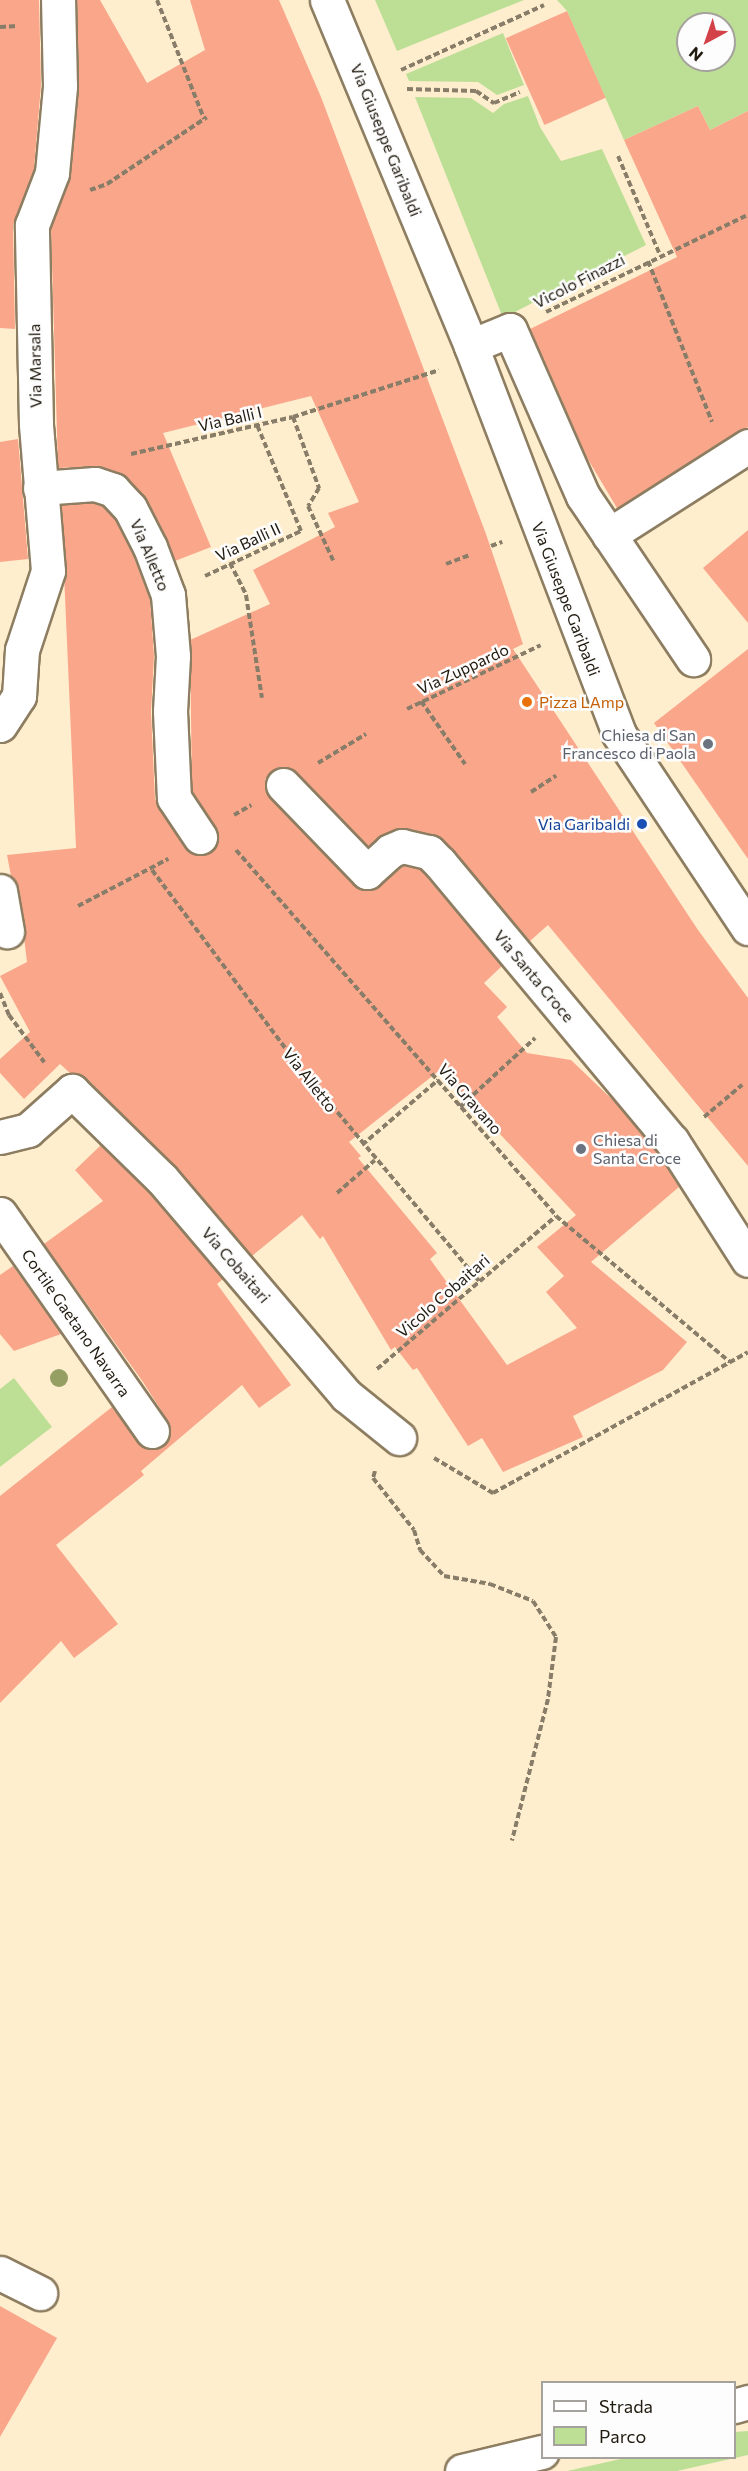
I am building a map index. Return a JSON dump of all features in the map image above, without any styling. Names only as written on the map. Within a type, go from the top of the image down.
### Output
[{"type":"street","name":"Via Marsala","points":[[0,725],[19,696],[22,650],[48,571],[40,488],[32,225],[52,173],[60,87],[58,0]]},
{"type":"street","name":"Via Giuseppe Garibaldi","points":[[327,0],[471,346],[619,734],[748,928]]},
{"type":"street","points":[[471,346],[510,330],[583,496],[693,659]]},
{"type":"street","points":[[609,535],[738,453]]},
{"type":"street","name":"Via Alletto","points":[[40,488],[95,484],[122,498],[150,547],[168,596],[173,656],[170,711],[174,798],[215,841]]},
{"type":"street","name":"Via Santa Croce","points":[[283,784],[367,872],[390,851],[402,846],[429,852],[440,863],[672,1141],[748,1260]]},
{"type":"street","points":[[0,891],[7,931]]},
{"type":"street","points":[[0,1137],[28,1130],[72,1091]]},
{"type":"street","name":"Via Cobaitari","points":[[72,1091],[162,1179],[348,1396],[390,1431]]},
{"type":"street","name":"Cortile Gaetano Navarra","points":[[0,1214],[153,1431]]},
{"type":"street","points":[[0,2273],[40,2293]]},
{"type":"street","points":[[462,2471],[541,2452]]},
{"type":"path","points":[[83,192],[107,184],[205,118],[157,0]]},
{"type":"path","points":[[368,95],[543,5]]},
{"type":"path","points":[[368,95],[412,88],[476,91],[494,103],[520,92]]},
{"type":"path","points":[[618,156],[660,255]]},
{"type":"path","name":"Vicolo Finazzi","points":[[510,330],[660,255],[748,215]]},
{"type":"path","points":[[648,261],[738,453]]},
{"type":"path","name":"Via Balli I","points":[[120,456],[293,417],[423,376]]},
{"type":"path","points":[[293,417],[319,488],[308,506],[333,560]]},
{"type":"path","name":"Via Balli II","points":[[168,596],[230,563],[301,531],[257,425]]},
{"type":"path","points":[[491,546],[506,540]]},
{"type":"path","points":[[446,564],[469,555]]},
{"type":"path","points":[[230,563],[246,595],[262,698]]},
{"type":"path","name":"Via Zuppardo","points":[[408,710],[421,701],[529,651]]},
{"type":"path","points":[[421,701],[465,764]]},
{"type":"path","points":[[283,784],[366,734]]},
{"type":"path","points":[[531,792],[556,776]]},
{"type":"path","name":"Via Gravano","points":[[215,841],[438,1080],[556,1216],[730,1362]]},
{"type":"path","name":"Via Alletto","points":[[78,906],[152,870],[297,1064],[362,1145],[479,1281]]},
{"type":"path","points":[[0,993],[9,1015],[35,1053],[72,1091]]},
{"type":"path","points":[[460,1107],[535,1038]]},
{"type":"path","points":[[362,1145],[438,1080]]},
{"type":"path","points":[[337,1192],[375,1160]]},
{"type":"path","name":"Vicolo Cobaitari","points":[[348,1396],[556,1216]]},
{"type":"path","points":[[432,1457],[493,1493],[748,1352]]},
{"type":"path","points":[[390,1431],[374,1478],[414,1530],[420,1550],[444,1576],[490,1584],[533,1601],[556,1637],[548,1699],[512,1840]]},
{"type":"green space","points":[[375,0],[524,0],[397,51]]},
{"type":"green space","points":[[557,0],[748,0],[748,111],[710,130],[698,106],[624,140],[567,11]]},
{"type":"green space","points":[[503,33],[524,85],[497,95],[478,82],[409,81],[406,74]]},
{"type":"green space","points":[[528,96],[540,127],[561,161],[602,149],[646,245],[503,318],[415,97],[471,98],[493,113],[504,104]]},
{"type":"green space","points":[[14,1378],[52,1427],[0,1467],[0,1389]]},
{"type":"green space","points":[[748,2431],[748,2455],[736,2458],[736,2432]]},
{"type":"green space","points":[[621,2459],[730,2459],[677,2471],[567,2471]]},
{"type":"building","points":[[0,0],[39,0],[41,85],[34,169],[13,225],[15,329],[0,328]]},
{"type":"building","points":[[77,0],[100,0],[147,83],[205,50],[190,0],[279,0],[321,97],[486,534],[523,644],[513,649],[698,930],[748,998],[748,1166],[548,925],[530,941],[442,839],[406,828],[395,829],[368,846],[296,772],[279,767],[265,779],[270,798],[361,890],[379,886],[404,866],[420,869],[502,966],[484,983],[507,1007],[497,1017],[527,1053],[571,1060],[618,1105],[657,1152],[679,1187],[591,1262],[687,1342],[663,1370],[573,1416],[583,1437],[503,1472],[482,1438],[468,1446],[417,1368],[413,1370],[395,1347],[391,1350],[323,1236],[320,1239],[302,1215],[252,1256],[175,1166],[85,1077],[70,1073],[60,1064],[24,1099],[0,1073],[0,1059],[30,1032],[0,976],[27,962],[18,888],[11,876],[7,855],[76,848],[61,505],[93,503],[103,506],[115,519],[133,555],[150,599],[154,656],[151,712],[155,799],[184,847],[201,856],[211,852],[219,836],[192,792],[190,640],[270,604],[253,570],[335,527],[328,513],[359,502],[311,396],[163,433],[211,547],[175,561],[147,499],[126,477],[100,466],[58,468],[51,228],[71,175],[79,86]],"holes":[[[440,1070],[576,1215],[537,1247],[564,1276],[546,1292],[577,1328],[507,1365],[430,1259],[437,1253],[358,1158],[361,1156],[349,1142]]]},
{"type":"building","points":[[567,11],[606,98],[544,125],[506,38]]},
{"type":"building","points":[[698,106],[710,130],[748,111],[748,427],[617,508],[586,456],[530,329],[677,257],[624,140]]},
{"type":"building","points":[[18,439],[28,559],[0,562],[0,442]]},
{"type":"building","points":[[748,530],[748,623],[703,568]]},
{"type":"building","name":"Chiesa di San Francesco di Paola","points":[[748,649],[748,859],[654,723]]},
{"type":"building","points":[[101,1145],[148,1192],[223,1279],[217,1284],[291,1385],[259,1408],[242,1385],[141,1471],[144,1475],[56,1545],[118,1624],[74,1658],[61,1641],[0,1703],[0,1496],[112,1407],[144,1448],[154,1450],[169,1438],[168,1421],[143,1382],[44,1244],[103,1201],[75,1170]]},
{"type":"building","points":[[13,1266],[61,1334],[14,1351],[0,1334],[0,1275]]},
{"type":"building","points":[[0,2306],[57,2338],[0,2437]]},
{"type":"place","name":"Pizza LAmp","points":[[527,702]]},
{"type":"place","name":"Chiesa di San Francesco di Paola","points":[[708,744]]},
{"type":"place","name":"Via Garibaldi","points":[[642,824]]},
{"type":"place","name":"Chiesa di Santa Croce","points":[[581,1149]]}]
